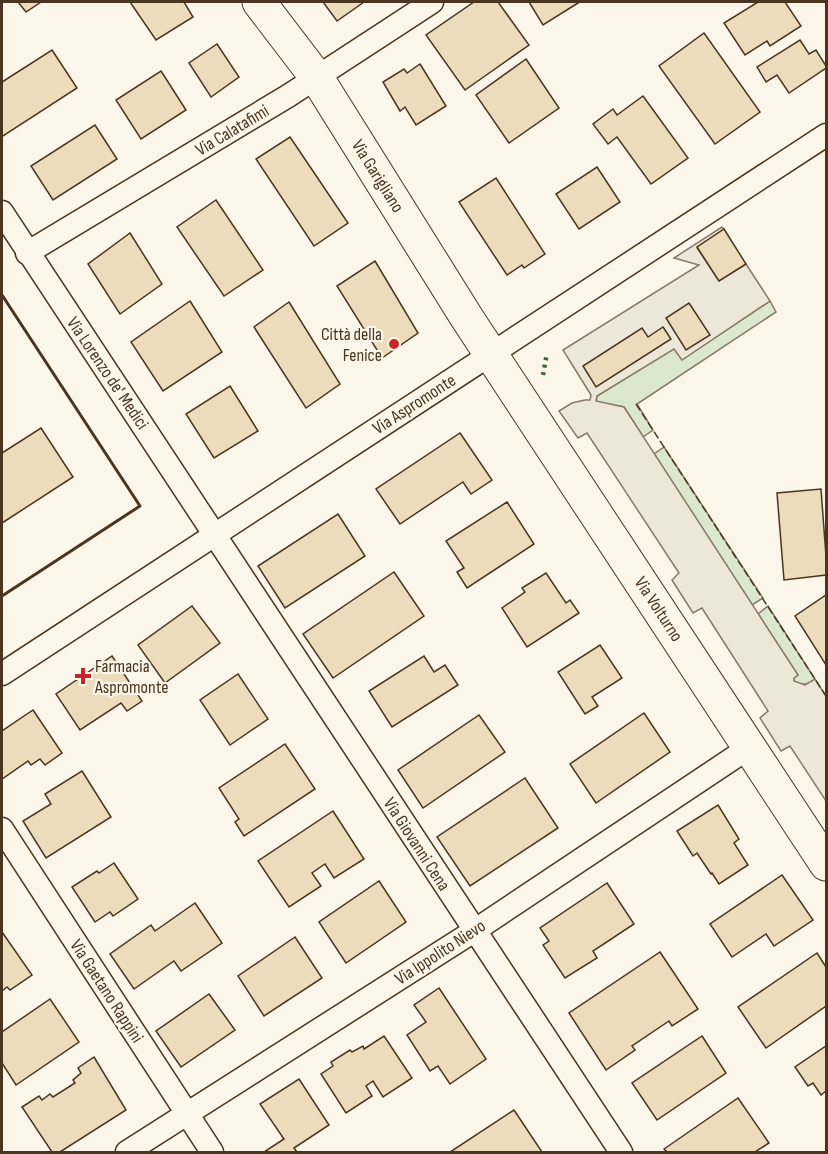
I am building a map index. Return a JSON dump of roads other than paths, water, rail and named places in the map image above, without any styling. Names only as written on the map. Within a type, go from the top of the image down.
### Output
[{"type":"main road","name":"Via Garigliano","points":[[260,2],[317,78],[491,354]]},
{"type":"main road","name":"Via Volturno","points":[[491,354],[826,864]]},
{"type":"street","name":"Via Calatafimi","points":[[27,253],[317,78],[432,2]]},
{"type":"street","name":"Via Aspromonte","points":[[2,674],[826,135]]},
{"type":"street","name":"Via Lorenzo de' Medici","points":[[2,212],[214,534]]},
{"type":"street","name":"Via Giovanni Cena","points":[[214,534],[621,1152]]},
{"type":"street","name":"Via Ippolito Nievo","points":[[127,1152],[474,931],[750,747]]},
{"type":"street","name":"Via Gaetano Rappini","points":[[2,829],[212,1152]]},
{"type":"place","name":"Città della Fenice","points":[[394,344]]},
{"type":"place","name":"Farmacia Aspromonte","points":[[83,676]]}]
